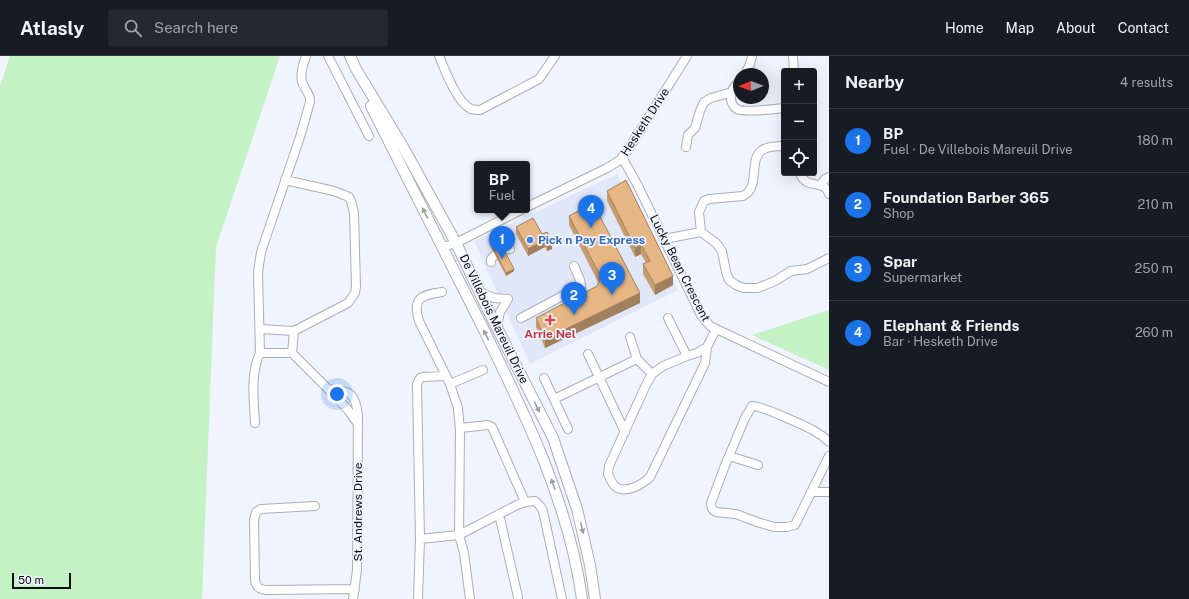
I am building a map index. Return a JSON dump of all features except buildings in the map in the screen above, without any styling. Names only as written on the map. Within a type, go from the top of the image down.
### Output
[{"type":"main road","name":"De Villebois Mareuil Drive","points":[[345,56],[443,247],[530,428],[554,486],[573,554],[582,599]]},
{"type":"main road","name":"De Villebois Mareuil Drive","points":[[350,56],[373,98],[402,145],[456,243],[553,438],[577,509],[590,565],[595,599]]},
{"type":"street","points":[[255,423],[254,372],[260,353],[258,272],[261,252],[300,137],[311,98],[302,81],[302,69],[306,56]]},
{"type":"street","points":[[328,56],[369,136]]},
{"type":"street","points":[[439,56],[464,104],[472,109],[480,110],[539,79],[555,56]]},
{"type":"street","name":"Hesketh Drive","points":[[530,206],[607,168],[622,157],[687,56]]},
{"type":"street","points":[[748,68],[752,56]]},
{"type":"street","points":[[793,56],[794,68]]},
{"type":"street","points":[[686,147],[688,135],[698,123],[700,111],[704,102],[711,98],[732,92],[731,99],[737,110],[781,108]]},
{"type":"street","points":[[781,147],[760,152],[756,160],[751,189],[746,194],[743,196],[709,199],[704,201],[699,212],[701,232],[722,251],[729,280],[736,286],[744,288],[758,288],[775,281],[791,271],[807,269],[829,258]]},
{"type":"street","name":"Lucky Bean Crescent","points":[[622,157],[629,168],[704,319],[709,325],[829,382]]},
{"type":"street","points":[[801,176],[809,184],[821,185],[828,190],[829,194]]},
{"type":"street","points":[[821,185],[825,179],[829,177]]},
{"type":"street","points":[[260,329],[294,331],[342,307],[348,303],[355,293],[354,213],[349,197],[334,191],[286,180]]},
{"type":"street","points":[[443,247],[456,243],[516,213]]},
{"type":"street","points":[[664,239],[701,232]]},
{"type":"street","points":[[521,318],[581,286],[574,266]]},
{"type":"street","points":[[442,292],[423,296],[418,301],[417,309],[419,321],[458,404],[460,428],[459,535],[464,553],[470,599]]},
{"type":"street","points":[[480,292],[494,298],[508,299],[500,312],[496,326]]},
{"type":"street","points":[[668,318],[687,356]]},
{"type":"street","points":[[707,347],[698,353],[663,366],[652,374],[609,466],[608,474],[615,487],[629,489],[640,485],[650,477],[704,363],[707,347],[716,329]]},
{"type":"street","points":[[292,353],[294,331]]},
{"type":"street","points":[[630,338],[637,359],[652,374]]},
{"type":"street","points":[[260,353],[292,353],[348,410],[358,424]]},
{"type":"street","points":[[588,354],[625,432]]},
{"type":"street","points":[[554,399],[637,359]]},
{"type":"street","points":[[418,599],[420,539],[418,384],[420,378],[423,377],[448,380],[483,370]]},
{"type":"street","points":[[544,378],[568,430]]},
{"type":"street","name":"St. Andrews Drive","points":[[328,389],[347,392],[354,398],[357,407],[358,570],[354,599]]},
{"type":"street","points":[[829,442],[820,434],[805,426],[768,410],[754,406],[750,408],[729,456],[711,503],[711,507],[716,512],[736,514],[757,522],[774,526],[792,526],[796,524],[829,456]]},
{"type":"street","points":[[460,428],[488,424],[492,427],[525,502]]},
{"type":"street","points":[[729,456],[758,465]]},
{"type":"street","points":[[812,492],[829,492]]},
{"type":"street","points":[[420,539],[459,535],[525,502],[535,501],[543,511],[562,599]]},
{"type":"street","points":[[314,506],[261,509],[256,512],[254,520],[256,586],[260,589],[266,590],[355,589]]},
{"type":"street","points":[[499,514],[518,597]]},
{"type":"shaded area","points":[[617,174],[678,290],[530,364],[474,241]]},
{"type":"green space","points":[[10,56],[280,56],[216,247],[202,599],[0,599],[0,86]]},
{"type":"green space","points":[[829,310],[829,370],[752,335]]},
{"type":"place","name":"Elephant & Friends","points":[[591,228]]},
{"type":"place","name":"Pick n Pay Express","points":[[530,240]]},
{"type":"place","name":"BP","points":[[502,259]]},
{"type":"place","name":"Spar","points":[[612,295]]},
{"type":"place","name":"Foundation Barber 365","points":[[574,315]]},
{"type":"place","name":"Arrie Nel","points":[[550,320]]}]
